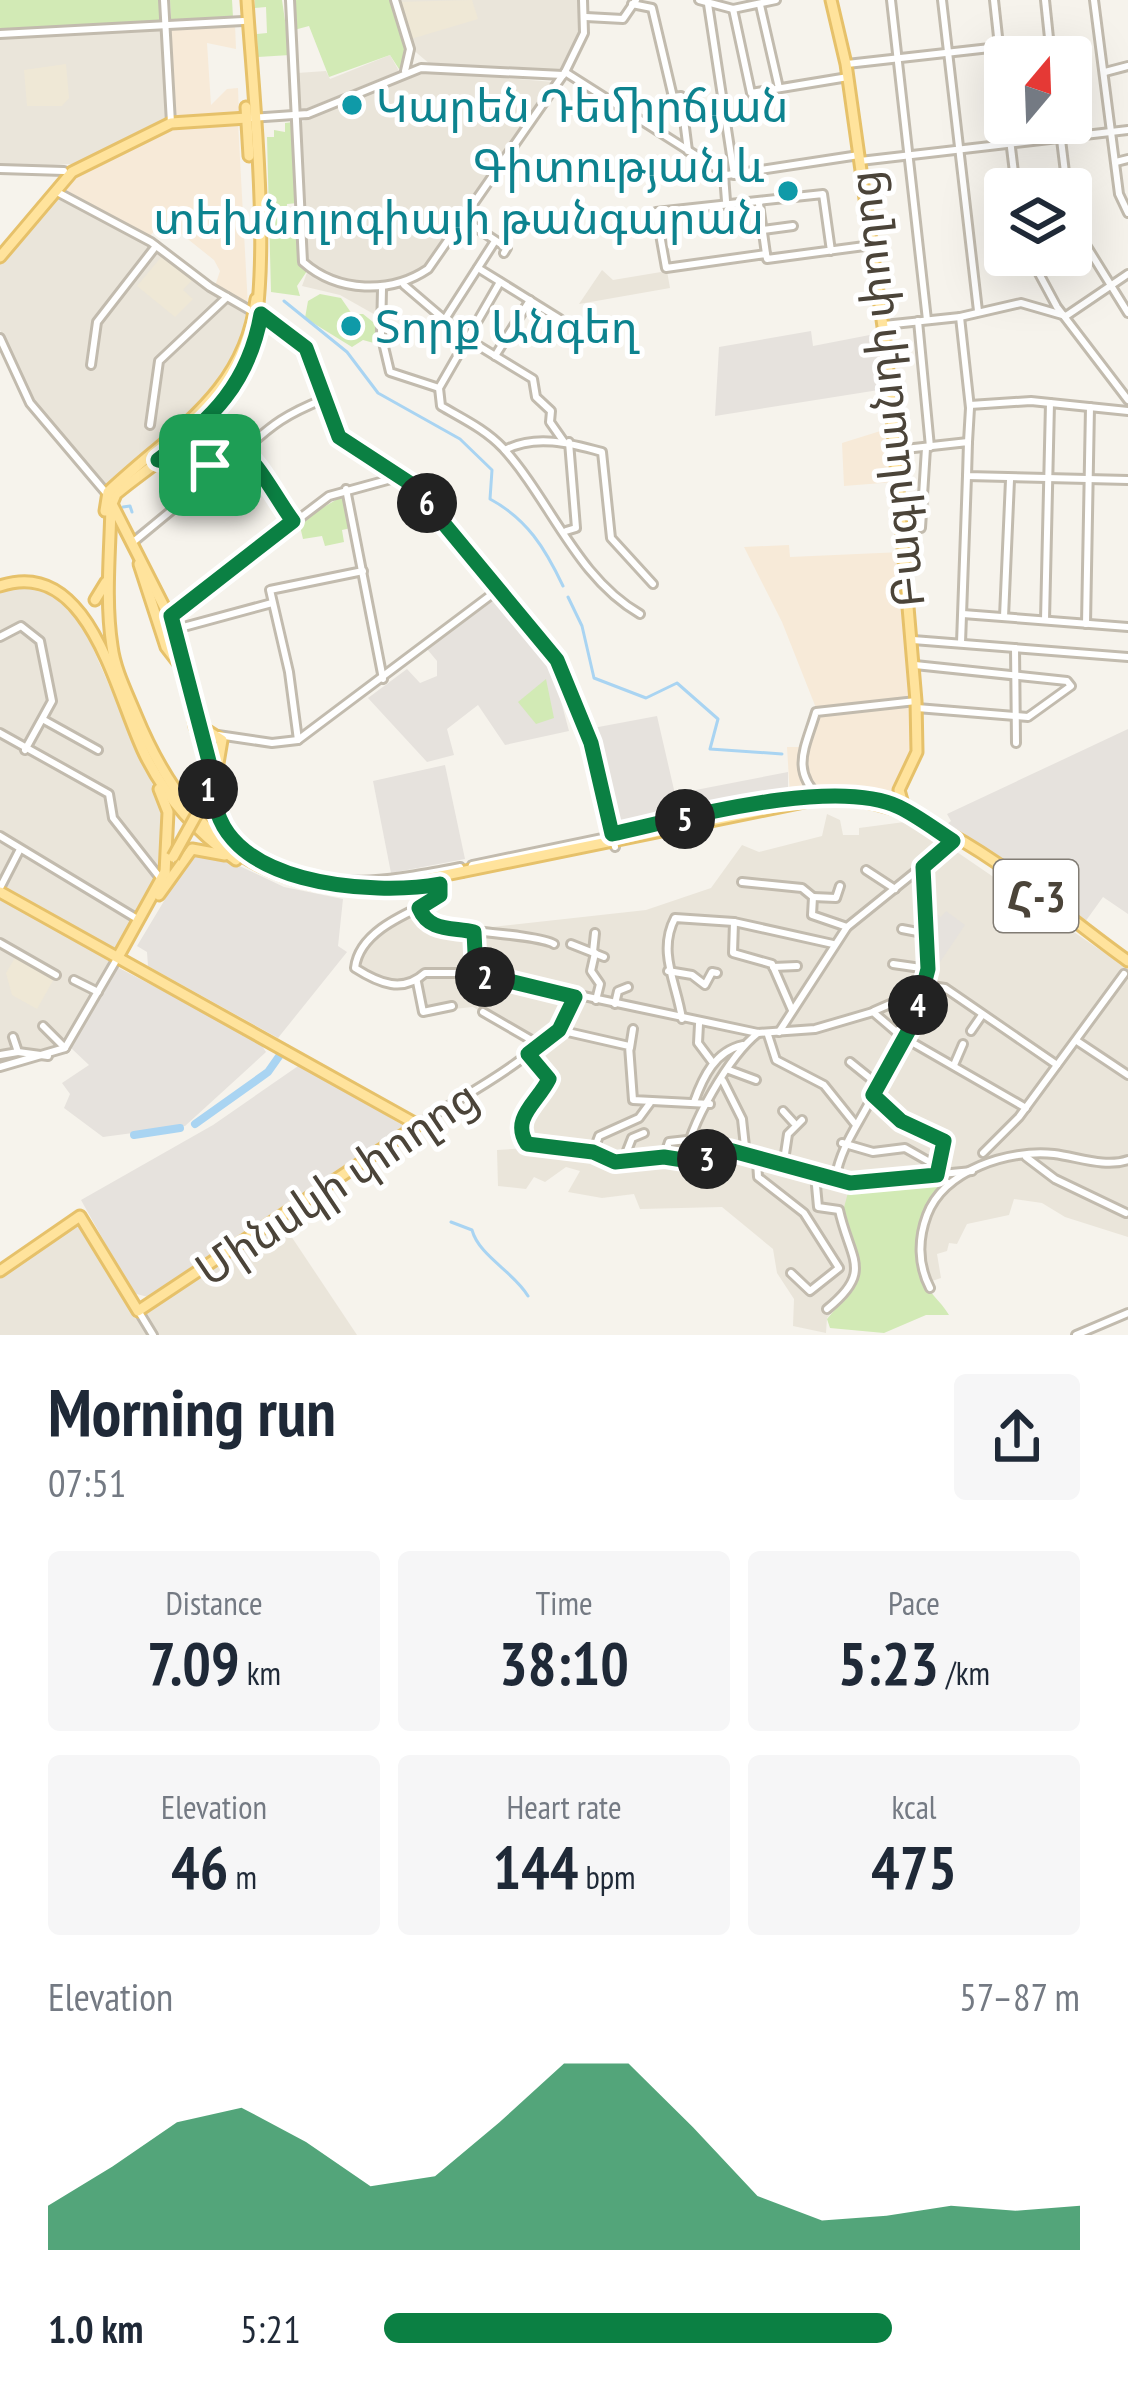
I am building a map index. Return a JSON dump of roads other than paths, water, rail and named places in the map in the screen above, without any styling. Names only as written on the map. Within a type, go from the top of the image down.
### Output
[{"type":"main road","points":[[244,0],[250,118]]},
{"type":"main road","points":[[109,498],[228,398],[247,366],[257,313],[244,0]]},
{"type":"main road","name":"Բագրևանդի փողոց","points":[[831,0],[848,76],[884,325],[915,665],[917,752],[899,790],[912,815]]},
{"type":"main road","points":[[0,257],[59,193],[68,174],[171,123],[250,118]]},
{"type":"main road","points":[[85,617],[106,584],[109,498],[217,397],[239,362],[257,313]]},
{"type":"main road","points":[[109,498],[176,629],[211,774],[205,799]]},
{"type":"main road","name":"Հ-3","points":[[109,498],[110,620],[116,666],[168,780],[188,810],[237,856],[295,881],[352,890],[403,889],[747,813],[820,799],[839,801],[912,815],[955,840],[1127,966]]},
{"type":"main road","points":[[133,545],[166,647],[184,670]]},
{"type":"main road","points":[[38,577],[74,599],[105,603],[110,620],[100,634],[45,584],[26,580],[0,584],[38,577]]},
{"type":"main road","name":"Հ-3","points":[[91,630],[146,757],[186,819],[237,856],[277,881],[314,891],[403,889],[467,874]]},
{"type":"main road","points":[[118,957],[214,784],[221,749],[215,734],[195,720]]},
{"type":"main road","points":[[205,749],[215,734]]},
{"type":"main road","points":[[205,749],[221,749]]},
{"type":"main road","points":[[146,757],[168,812],[163,876]]},
{"type":"main road","points":[[905,778],[912,815]]},
{"type":"main road","points":[[795,798],[820,799]]},
{"type":"main road","name":"Հ-3","points":[[613,841],[839,801]]},
{"type":"main road","points":[[149,901],[192,849],[237,856]]},
{"type":"main road","points":[[340,883],[352,890]]},
{"type":"main road","points":[[0,890],[418,1125]]},
{"type":"main road","name":"Մինսկի փողոց","points":[[138,1311],[418,1125]]},
{"type":"main road","points":[[0,1271],[80,1216],[138,1311]]},
{"type":"street","points":[[164,0],[171,123]]},
{"type":"street","points":[[290,0],[303,262],[382,290],[404,285],[428,269],[564,74],[584,33],[583,0]]},
{"type":"street","points":[[395,0],[410,50],[428,67]]},
{"type":"street","points":[[734,175],[703,2],[733,9],[776,0]]},
{"type":"street","points":[[891,0],[923,321],[928,447],[921,528],[903,529]]},
{"type":"street","points":[[942,0],[978,311]]},
{"type":"street","points":[[994,0],[998,36]]},
{"type":"street","points":[[1045,0],[1049,36]]},
{"type":"street","points":[[1094,0],[1111,131],[1128,213]]},
{"type":"street","points":[[586,17],[623,19],[634,2],[652,8],[674,97],[681,96],[688,152]]},
{"type":"street","points":[[760,4],[779,88]]},
{"type":"street","points":[[733,9],[748,91],[848,76]]},
{"type":"street","points":[[0,34],[242,21]]},
{"type":"street","points":[[846,64],[984,48]]},
{"type":"street","points":[[404,72],[410,50]]},
{"type":"street","points":[[1105,72],[1128,66]]},
{"type":"street","points":[[250,118],[295,115],[428,67],[564,74],[724,174],[988,144]]},
{"type":"street","points":[[1092,133],[1128,130]]},
{"type":"street","points":[[1116,162],[1128,159]]},
{"type":"street","points":[[0,170],[68,174]]},
{"type":"street","points":[[724,174],[726,201]]},
{"type":"street","points":[[59,193],[156,246],[306,348],[339,437],[402,476],[557,660],[591,743],[613,841],[795,798]]},
{"type":"street","points":[[766,254],[666,268],[656,212],[752,198],[759,203],[823,194],[831,251]]},
{"type":"street","points":[[759,203],[767,260],[872,244]]},
{"type":"street","points":[[463,219],[507,248],[504,253]]},
{"type":"street","points":[[763,230],[793,226]]},
{"type":"street","points":[[445,319],[495,241]]},
{"type":"street","points":[[91,365],[97,322],[156,246]]},
{"type":"street","points":[[1092,257],[1128,313]]},
{"type":"street","points":[[478,268],[560,319]]},
{"type":"street","points":[[1066,316],[1128,274]]},
{"type":"street","points":[[1042,276],[1128,400]]},
{"type":"street","points":[[500,282],[439,388],[443,408],[470,421],[505,450],[585,565],[640,614]]},
{"type":"street","points":[[404,285],[466,338],[532,380],[536,397],[550,411],[550,422],[566,442],[576,528],[566,532]]},
{"type":"street","points":[[382,290],[381,334],[390,372],[439,388]]},
{"type":"street","points":[[150,425],[159,361],[227,297]]},
{"type":"street","points":[[495,356],[530,300]]},
{"type":"street","points":[[884,325],[960,317],[1021,302],[1066,316]]},
{"type":"street","points":[[960,317],[970,405],[961,644]]},
{"type":"street","points":[[0,338],[27,399],[109,498]]},
{"type":"street","points":[[210,465],[220,475],[264,427],[324,399]]},
{"type":"street","points":[[970,405],[1050,403],[1128,411]]},
{"type":"street","points":[[1046,620],[1050,403]]},
{"type":"street","points":[[1087,624],[1093,476],[1090,407]]},
{"type":"street","points":[[505,450],[521,441],[566,442],[602,452],[611,538],[653,584]]},
{"type":"street","points":[[896,450],[968,442]]},
{"type":"street","points":[[158,460],[200,470],[236,447],[245,452],[293,521]]},
{"type":"street","points":[[133,545],[195,491],[212,505],[247,475],[262,475]]},
{"type":"street","points":[[171,616],[293,521],[346,490],[402,476]]},
{"type":"street","points":[[967,476],[1128,480]]},
{"type":"street","points":[[1004,617],[1010,480]]},
{"type":"street","points":[[346,490],[383,679]]},
{"type":"street","points":[[298,740],[290,672],[270,590],[362,571]]},
{"type":"street","points":[[215,734],[298,740],[500,589]]},
{"type":"street","points":[[176,629],[272,603]]},
{"type":"street","points":[[963,614],[1128,628]]},
{"type":"street","points":[[0,637],[21,626],[40,641],[52,700],[26,750]]},
{"type":"street","points":[[913,640],[1128,655]]},
{"type":"street","points":[[1015,648],[1012,717],[1016,743]]},
{"type":"street","points":[[820,799],[806,786],[800,771],[816,712],[916,704],[1028,717],[1071,686],[1067,681],[915,665]]},
{"type":"street","points":[[43,720],[98,750]]},
{"type":"street","points":[[0,733],[109,794],[113,818],[163,876]]},
{"type":"street","points":[[221,749],[238,738]]},
{"type":"street","points":[[214,784],[220,825],[260,861]]},
{"type":"street","points":[[747,813],[778,801]]},
{"type":"street","points":[[0,836],[139,920]]},
{"type":"street","points":[[779,1032],[847,927],[955,840]]},
{"type":"street","points":[[0,890],[20,850]]},
{"type":"street","points":[[237,856],[340,883],[401,879],[460,867],[467,874]]},
{"type":"street","points":[[835,1179],[842,1143],[915,1019],[928,969],[923,867]]},
{"type":"street","points":[[866,870],[895,889]]},
{"type":"street","points":[[742,882],[802,888],[813,897],[836,898],[840,886]]},
{"type":"street","points":[[440,884],[438,898],[388,922],[353,964],[392,986],[417,982],[423,974],[476,973],[768,1034],[814,1030],[873,1012],[922,988],[944,988],[1057,1065]]},
{"type":"street","points":[[813,897],[812,915],[847,927]]},
{"type":"street","points":[[419,908],[433,926],[504,938],[527,935],[554,944]]},
{"type":"street","points":[[682,1019],[668,971],[667,938],[675,918],[734,922],[833,944]]},
{"type":"street","points":[[734,922],[733,953],[773,967],[797,966]]},
{"type":"street","points":[[902,928],[929,934]]},
{"type":"street","points":[[474,932],[476,973]]},
{"type":"street","points":[[596,933],[591,973],[600,984],[596,1000]]},
{"type":"street","points":[[0,944],[56,975]]},
{"type":"street","points":[[571,944],[597,954]]},
{"type":"street","points":[[0,1067],[65,1048],[118,957]]},
{"type":"street","points":[[893,964],[928,969]]},
{"type":"street","points":[[983,1154],[1026,1108],[1127,966]]},
{"type":"street","points":[[773,967],[793,1011]]},
{"type":"street","points":[[668,971],[692,975],[704,985],[712,972],[717,973]]},
{"type":"street","points":[[74,980],[98,992]]},
{"type":"street","points":[[417,982],[423,1012],[452,1006]]},
{"type":"street","points":[[615,1004],[618,991],[628,986]]},
{"type":"street","points":[[575,997],[559,1030],[630,1048]]},
{"type":"street","points":[[484,1012],[540,1045]]},
{"type":"street","points":[[873,1012],[902,1036],[1026,1108]]},
{"type":"street","points":[[971,1031],[982,1015]]},
{"type":"street","points":[[699,1022],[698,1043],[711,1066],[725,1076],[756,1080]]},
{"type":"street","points":[[43,1026],[65,1048]]},
{"type":"street","points":[[633,1029],[633,1100],[710,1104]]},
{"type":"street","name":"Մինսկի փողոց","points":[[418,1125],[559,1030]]},
{"type":"street","points":[[685,1162],[687,1140],[742,1045],[758,1033]]},
{"type":"street","points":[[768,1034],[776,1060],[824,1085],[856,1125]]},
{"type":"street","points":[[14,1037],[18,1052]]},
{"type":"street","points":[[1077,1040],[1128,1075]]},
{"type":"street","points":[[954,1065],[963,1044]]},
{"type":"street","points":[[694,1102],[711,1066],[728,1048],[742,1045]]},
{"type":"street","points":[[528,1054],[549,1079],[522,1117],[520,1130],[527,1144],[593,1152],[623,1161],[664,1157],[685,1162],[714,1157],[721,1150],[850,1183],[936,1170],[972,1171]]},
{"type":"street","points":[[0,1055],[48,1056]]},
{"type":"street","points":[[850,1062],[876,1083]]},
{"type":"street","points":[[725,1076],[742,1119],[746,1156]]},
{"type":"street","points":[[873,1095],[901,1121],[944,1141],[936,1170]]},
{"type":"street","points":[[593,1152],[599,1136],[639,1118],[650,1103]]},
{"type":"street","points":[[783,1111],[798,1122],[783,1167]]},
{"type":"street","points":[[623,1161],[632,1138],[644,1132]]},
{"type":"street","points":[[664,1157],[669,1142],[687,1140]]},
{"type":"street","points":[[842,1143],[858,1151],[904,1148],[949,1184]]},
{"type":"street","points":[[930,1288],[921,1263],[923,1226],[936,1196],[949,1184],[972,1171],[1024,1156],[1128,1160]]},
{"type":"street","points":[[1024,1156],[1055,1179],[1126,1213]]},
{"type":"street","points":[[757,1161],[758,1177],[804,1213],[839,1268],[810,1292],[791,1273]]},
{"type":"street","points":[[815,1175],[818,1207]]},
{"type":"street","points":[[804,1213],[818,1207],[839,1210],[858,1268],[849,1291],[827,1309]]},
{"type":"street","points":[[138,1311],[152,1335]]},
{"type":"street","points":[[1076,1335],[1128,1313]]},
{"type":"waterway","points":[[284,301],[347,352],[378,393],[460,439],[492,470],[490,499],[534,536],[563,586]]},
{"type":"waterway","points":[[123,507],[130,506],[132,512]]},
{"type":"waterway","points":[[568,597],[582,626],[594,678],[646,698],[677,683],[718,719],[710,749],[782,754]]},
{"type":"waterway","points":[[195,1124],[268,1072],[280,1055]]},
{"type":"waterway","points":[[134,1135],[180,1128]]},
{"type":"waterway","points":[[451,1222],[472,1230],[482,1248],[528,1296]]},
{"type":"place","name":"Կարեն Դեմիրճյան","points":[[352,105]]},
{"type":"place","name":"Գիտության և տեխնոլոգիայի թանգարան","points":[[788,191]]},
{"type":"place","name":"Տորք Անգեղ","points":[[351,326]]}]
